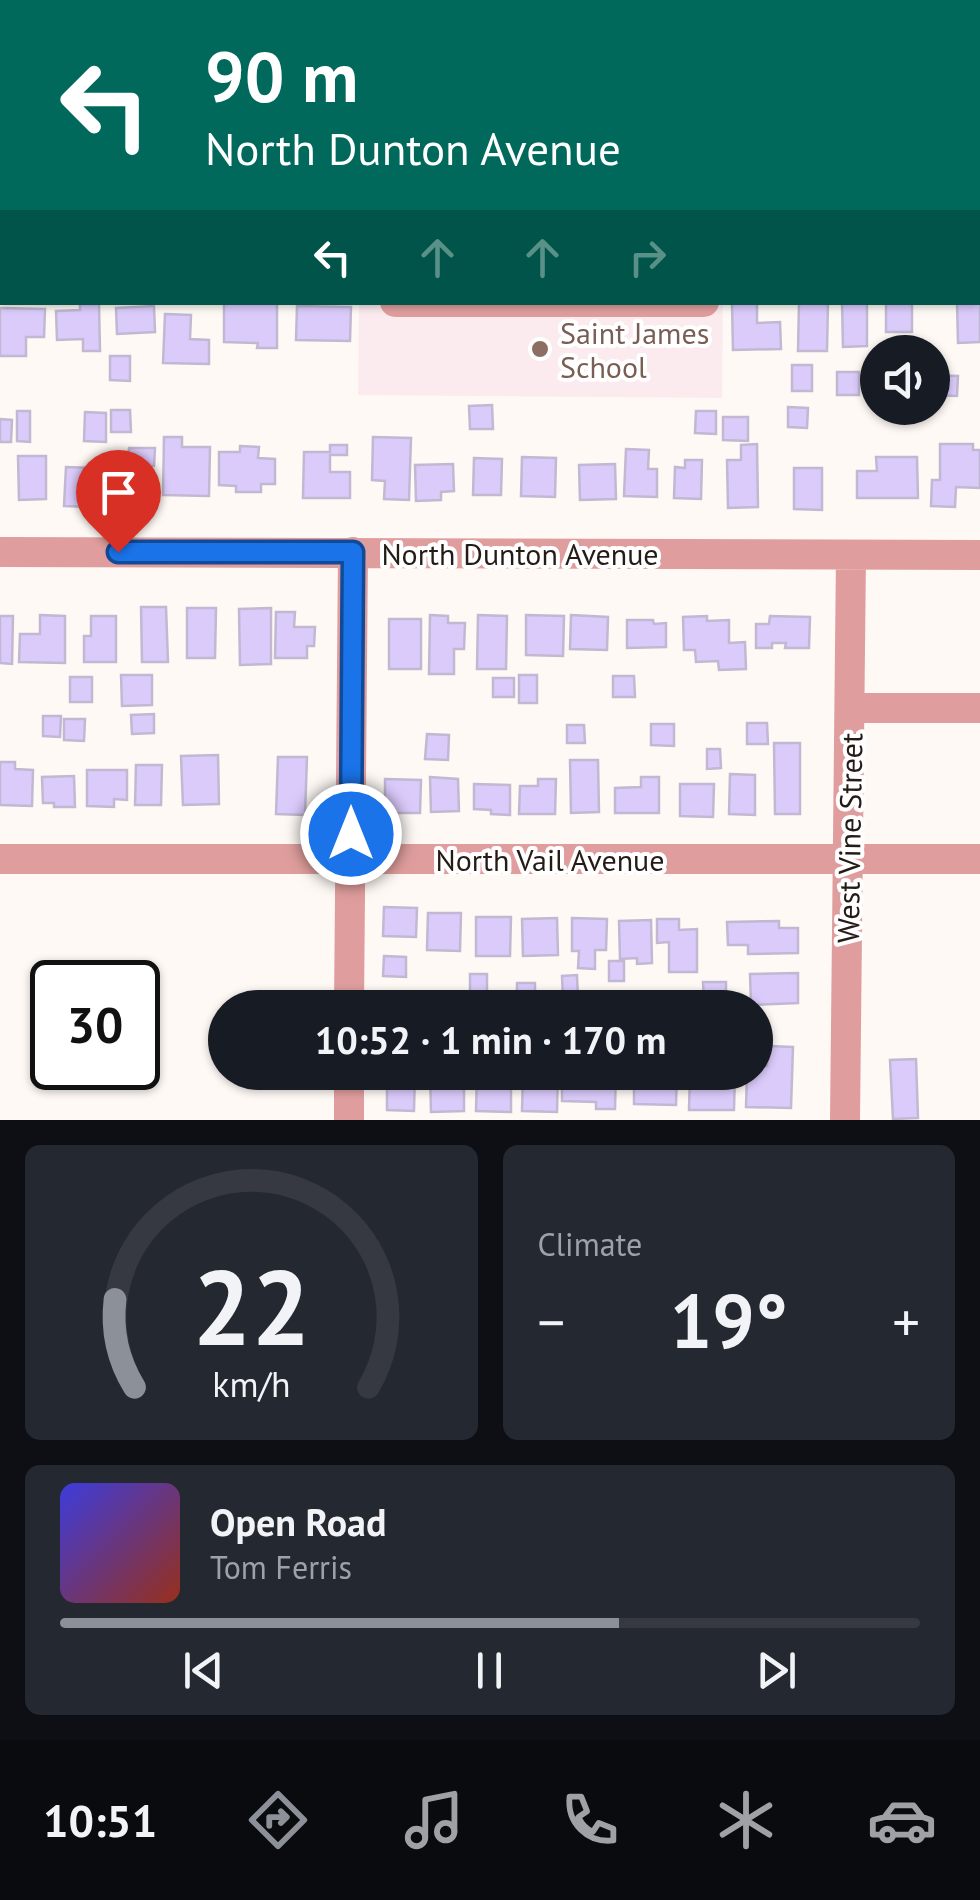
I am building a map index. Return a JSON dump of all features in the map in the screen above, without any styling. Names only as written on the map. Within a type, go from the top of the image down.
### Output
[{"type":"street","name":"North Dunton Avenue","points":[[0,552],[980,555]]},
{"type":"street","points":[[349,990],[353,552]]},
{"type":"street","name":"West Vine Street","points":[[846,1120],[851,555]]},
{"type":"street","points":[[850,708],[980,708]]},
{"type":"street","name":"North Vail Avenue","points":[[0,859],[980,859]]},
{"type":"street","points":[[348,1120],[349,1090]]},
{"type":"shaded area","name":"Saint James School","points":[[359,305],[723,305],[722,398],[358,395]]},
{"type":"building","points":[[80,305],[99,305],[100,351],[83,351],[83,339],[57,340],[56,311],[80,310]]},
{"type":"building","points":[[224,305],[277,305],[277,348],[224,342]]},
{"type":"building","points":[[732,305],[757,305],[757,323],[780,322],[781,349],[733,350]]},
{"type":"building","points":[[799,305],[828,305],[827,351],[798,351]]},
{"type":"building","points":[[842,305],[867,305],[867,335],[860,335],[860,346],[843,347]]},
{"type":"building","points":[[886,305],[912,305],[912,332],[886,332]]},
{"type":"building","points":[[957,305],[980,305],[980,342],[958,343]]},
{"type":"building","points":[[154,306],[155,332],[117,334],[116,308]]},
{"type":"building","points":[[297,306],[351,307],[350,341],[296,340]]},
{"type":"building","points":[[0,308],[45,309],[44,337],[26,337],[26,356],[0,356]]},
{"type":"building","points":[[165,314],[191,315],[190,339],[209,340],[209,364],[163,363]]},
{"type":"building","points":[[110,356],[130,356],[130,381],[110,380]]},
{"type":"building","points":[[792,365],[812,365],[812,391],[792,391]]},
{"type":"building","points":[[837,372],[859,372],[859,395],[837,395]]},
{"type":"building","points":[[950,376],[958,376],[957,396],[950,396]]},
{"type":"building","points":[[492,405],[493,429],[470,429],[469,406]]},
{"type":"building","points":[[788,407],[808,408],[807,428],[788,427]]},
{"type":"building","points":[[111,410],[130,410],[131,432],[111,432]]},
{"type":"building","points":[[17,411],[30,411],[30,442],[17,441]]},
{"type":"building","points":[[696,411],[716,411],[716,434],[695,433]]},
{"type":"building","points":[[85,412],[106,413],[106,442],[84,441]]},
{"type":"building","points":[[723,417],[748,417],[748,441],[723,440]]},
{"type":"building","points":[[0,419],[12,420],[11,442],[0,442]]},
{"type":"building","points":[[164,437],[182,437],[182,447],[210,447],[209,496],[163,495]]},
{"type":"building","points":[[373,437],[411,438],[409,500],[384,499],[385,481],[372,480]]},
{"type":"building","points":[[757,444],[758,507],[728,508],[727,460],[741,460],[741,445]]},
{"type":"building","points":[[940,444],[973,444],[973,450],[980,450],[980,488],[956,487],[955,507],[931,506],[932,480],[940,480]]},
{"type":"building","points":[[330,445],[347,445],[347,455],[330,455],[330,472],[350,472],[350,498],[303,498],[304,452],[330,452]]},
{"type":"building","points":[[240,446],[259,447],[258,458],[275,459],[275,484],[261,484],[261,492],[236,492],[236,486],[219,485],[219,452],[240,452]]},
{"type":"building","points":[[129,448],[155,448],[154,466],[147,466],[147,487],[116,486],[117,463],[128,463]]},
{"type":"building","points":[[626,449],[649,450],[648,469],[657,469],[657,497],[624,496]]},
{"type":"building","points":[[18,456],[46,456],[46,499],[19,500]]},
{"type":"building","points":[[522,457],[556,458],[555,497],[521,496]]},
{"type":"building","points":[[876,457],[917,457],[918,498],[857,498],[857,471],[877,471]]},
{"type":"building","points":[[474,458],[502,459],[501,495],[473,495]]},
{"type":"building","points":[[685,460],[702,460],[701,499],[674,498],[675,467],[685,468]]},
{"type":"building","points":[[453,464],[454,491],[441,492],[441,500],[416,501],[415,465]]},
{"type":"building","points":[[615,464],[616,499],[580,500],[579,465]]},
{"type":"building","points":[[66,467],[92,468],[91,507],[64,506]]},
{"type":"building","points":[[794,468],[822,468],[822,510],[794,509]]},
{"type":"building","points":[[141,607],[166,607],[168,662],[142,662]]},
{"type":"building","points":[[187,608],[216,608],[215,658],[187,658]]},
{"type":"building","points":[[271,608],[271,664],[240,665],[239,609]]},
{"type":"building","points":[[276,612],[295,612],[294,627],[315,627],[314,646],[307,646],[307,658],[275,658]]},
{"type":"building","points":[[40,615],[65,616],[65,663],[19,662],[20,634],[40,634]]},
{"type":"building","points":[[430,615],[448,616],[448,623],[465,623],[464,649],[454,649],[454,674],[429,674]]},
{"type":"building","points":[[478,615],[507,616],[506,669],[477,669]]},
{"type":"building","points":[[526,615],[564,616],[563,656],[526,655]]},
{"type":"building","points":[[571,615],[608,617],[607,650],[570,649]]},
{"type":"building","points":[[0,616],[13,616],[12,664],[0,663]]},
{"type":"building","points":[[91,616],[116,616],[116,662],[84,662],[84,636],[91,636]]},
{"type":"building","points":[[707,616],[707,621],[729,620],[729,643],[745,642],[746,669],[719,670],[718,661],[696,662],[695,650],[684,650],[683,617]]},
{"type":"building","points":[[770,616],[810,617],[809,648],[785,648],[786,643],[772,643],[772,648],[756,648],[756,624],[769,624]]},
{"type":"building","points":[[389,619],[421,619],[421,669],[389,669]]},
{"type":"building","points":[[627,620],[666,623],[666,647],[627,648]]},
{"type":"building","points":[[121,675],[152,675],[152,705],[122,706]]},
{"type":"building","points":[[519,675],[537,675],[537,703],[519,703]]},
{"type":"building","points":[[613,676],[634,676],[635,697],[613,697]]},
{"type":"building","points":[[70,677],[92,677],[92,702],[70,702]]},
{"type":"building","points":[[493,678],[514,678],[514,697],[493,697]]},
{"type":"building","points":[[154,714],[154,733],[132,734],[131,715]]},
{"type":"building","points":[[43,716],[61,716],[60,737],[43,736]]},
{"type":"building","points":[[64,719],[85,719],[84,741],[64,740]]},
{"type":"building","points":[[747,723],[767,723],[768,744],[747,744]]},
{"type":"building","points":[[651,724],[674,724],[674,746],[651,745]]},
{"type":"building","points":[[567,725],[584,725],[585,743],[567,743]]},
{"type":"building","points":[[427,734],[449,735],[448,760],[425,759]]},
{"type":"building","points":[[774,743],[800,743],[800,814],[775,814]]},
{"type":"building","points":[[707,749],[720,749],[721,768],[707,769]]},
{"type":"building","points":[[218,755],[219,804],[183,805],[181,756]]},
{"type":"building","points":[[278,757],[307,757],[305,815],[276,814]]},
{"type":"building","points":[[570,760],[598,760],[599,812],[571,813]]},
{"type":"building","points":[[0,762],[15,762],[15,769],[33,770],[32,806],[0,805]]},
{"type":"building","points":[[136,765],[162,765],[161,805],[135,805]]},
{"type":"building","points":[[87,770],[127,770],[127,800],[114,799],[114,807],[87,806]]},
{"type":"building","points":[[730,774],[755,775],[755,815],[729,814]]},
{"type":"building","points":[[74,776],[75,807],[43,803],[42,777]]},
{"type":"building","points":[[430,777],[458,779],[459,811],[431,812]]},
{"type":"building","points":[[641,777],[659,777],[659,813],[615,813],[615,788],[641,787]]},
{"type":"building","points":[[385,779],[421,780],[420,813],[385,813]]},
{"type":"building","points":[[538,779],[556,779],[555,814],[519,814],[520,786],[538,786]]},
{"type":"building","points":[[474,784],[510,785],[510,815],[474,809]]},
{"type":"building","points":[[680,784],[714,784],[713,817],[680,816]]},
{"type":"building","points":[[384,907],[417,908],[416,937],[383,936]]},
{"type":"building","points":[[428,913],[461,913],[460,951],[427,950]]},
{"type":"building","points":[[476,917],[511,917],[510,956],[476,956]]},
{"type":"building","points":[[557,918],[558,955],[523,956],[522,919]]},
{"type":"building","points":[[572,918],[607,919],[606,950],[595,950],[595,969],[578,968],[579,951],[572,951]]},
{"type":"building","points":[[657,919],[679,919],[679,930],[697,929],[697,972],[669,972],[669,942],[657,943]]},
{"type":"building","points":[[651,920],[652,963],[637,964],[637,958],[620,959],[619,921]]},
{"type":"building","points":[[779,921],[779,928],[798,928],[798,953],[748,954],[748,945],[728,945],[727,922]]},
{"type":"building","points":[[384,956],[406,957],[406,977],[383,976]]},
{"type":"building","points":[[609,961],[624,961],[624,981],[609,981]]},
{"type":"building","points":[[798,973],[798,1003],[773,1004],[773,990],[751,990],[750,974]]},
{"type":"building","points":[[470,974],[487,974],[487,990],[470,990]]},
{"type":"building","points":[[577,975],[578,990],[563,990],[562,976]]},
{"type":"building","points":[[703,982],[726,982],[726,990],[703,990]]},
{"type":"building","points":[[517,983],[535,983],[535,990],[517,990]]},
{"type":"building","points":[[773,1046],[793,1047],[791,1108],[746,1107],[746,1090],[773,1090]]},
{"type":"building","points":[[916,1059],[918,1118],[893,1119],[890,1060]]},
{"type":"building","points":[[387,1090],[415,1090],[414,1111],[387,1110]]},
{"type":"building","points":[[430,1090],[464,1090],[464,1111],[431,1112]]},
{"type":"building","points":[[477,1090],[511,1090],[511,1112],[476,1111]]},
{"type":"building","points":[[523,1090],[558,1090],[557,1112],[522,1111]]},
{"type":"building","points":[[562,1090],[616,1090],[615,1109],[596,1109],[596,1102],[562,1101]]},
{"type":"building","points":[[634,1090],[676,1090],[676,1105],[634,1104]]},
{"type":"building","points":[[690,1090],[735,1090],[734,1110],[689,1110]]},
{"type":"place","name":"Saint James School","points":[[540,349]]},
{"type":"route","points":[[118,552],[353,552],[351,834]]}]
